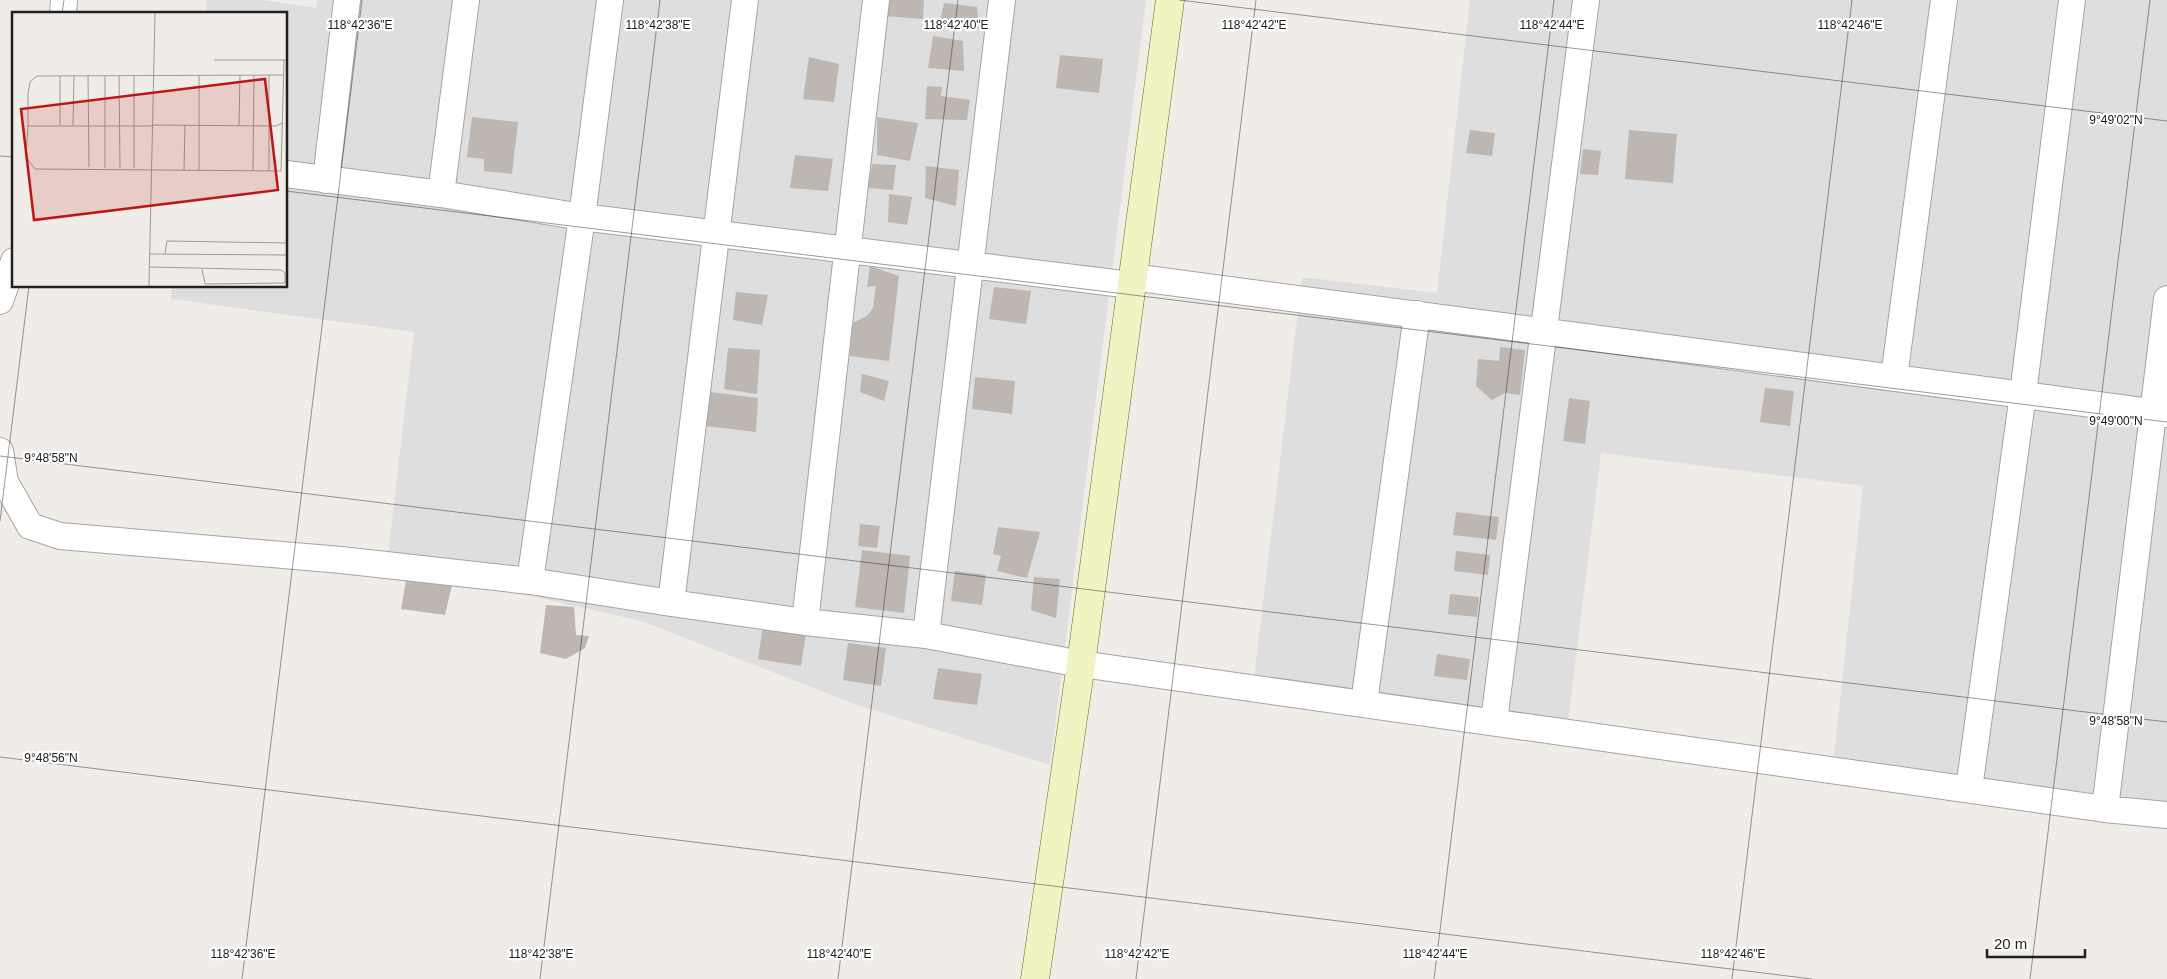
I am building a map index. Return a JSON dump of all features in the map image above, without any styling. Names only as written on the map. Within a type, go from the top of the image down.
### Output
[{"type":"street","points":[[326,180],[347,0]]},
{"type":"street","points":[[441,194],[466,0]]},
{"type":"street","points":[[530,581],[582,217],[610,0]]},
{"type":"street","points":[[671,603],[745,0]]},
{"type":"street","points":[[805,622],[876,0]]},
{"type":"street","points":[[926,635],[1002,0]]},
{"type":"street","points":[[1035,979],[1081,664],[1170,0]]},
{"type":"street","points":[[1494,721],[1586,0]]},
{"type":"street","points":[[1894,378],[1944,0]]},
{"type":"street","points":[[1969,789],[2023,394],[2072,0]]},
{"type":"street","points":[[288,174],[441,194],[582,217],[970,265],[1131,281],[1417,314],[2160,413]]},
{"type":"street","points":[[0,301],[12,267]]},
{"type":"street","points":[[2105,809],[2160,413],[2167,299]]},
{"type":"street","points":[[1364,703],[1417,314]]},
{"type":"street","points":[[0,451],[5,482],[30,526],[60,536],[341,560],[530,581],[805,622],[926,635],[1081,664],[2105,809],[2167,814]]},
{"type":"shaded area","points":[[207,0],[262,0],[316,8],[317,0],[1146,0],[1050,765],[857,705],[641,621],[387,563],[414,332],[171,299],[172,288],[288,288],[288,12],[206,12]]},
{"type":"shaded area","points":[[1470,0],[2167,0],[2167,816],[1834,757],[1863,486],[1601,453],[1567,731],[1253,687],[1302,277],[1437,293]]},
{"type":"building","points":[[886,0],[924,0],[923,19],[884,16]]},
{"type":"building","points":[[944,3],[977,7],[979,29],[939,27]]},
{"type":"building","points":[[933,36],[963,41],[964,71],[928,68]]},
{"type":"building","points":[[1060,55],[1103,59],[1099,93],[1056,88]]},
{"type":"building","points":[[809,57],[839,64],[834,102],[803,99]]},
{"type":"building","points":[[927,86],[942,87],[941,96],[970,100],[967,120],[925,119]]},
{"type":"building","points":[[472,117],[518,122],[512,174],[484,171],[484,159],[467,157]]},
{"type":"building","points":[[877,117],[918,123],[910,161],[877,155]]},
{"type":"building","points":[[1470,130],[1495,133],[1492,156],[1466,153]]},
{"type":"building","points":[[1629,130],[1677,134],[1673,183],[1625,179]]},
{"type":"building","points":[[1583,149],[1601,151],[1598,175],[1580,174]]},
{"type":"building","points":[[795,155],[833,159],[828,191],[790,188]]},
{"type":"building","points":[[872,164],[896,165],[893,190],[868,188]]},
{"type":"building","points":[[926,166],[959,170],[956,206],[925,198]]},
{"type":"building","points":[[889,194],[912,197],[907,225],[888,222]]},
{"type":"building","points":[[870,266],[899,276],[889,361],[850,356],[852,323],[867,316],[873,308],[876,286],[867,287]]},
{"type":"building","points":[[994,287],[1031,291],[1026,324],[989,319]]},
{"type":"building","points":[[736,292],[768,295],[762,325],[733,320]]},
{"type":"building","points":[[1500,347],[1525,350],[1520,395],[1505,393],[1492,400],[1476,386],[1478,359],[1499,361]]},
{"type":"building","points":[[728,348],[760,350],[757,394],[724,389]]},
{"type":"building","points":[[862,374],[889,381],[884,401],[860,392]]},
{"type":"building","points":[[975,377],[1015,381],[1012,414],[972,409]]},
{"type":"building","points":[[1765,388],[1794,391],[1790,426],[1760,422]]},
{"type":"building","points":[[710,392],[758,398],[756,432],[706,426]]},
{"type":"building","points":[[1569,398],[1590,401],[1585,444],[1563,441]]},
{"type":"building","points":[[1456,512],[1499,517],[1496,540],[1453,535]]},
{"type":"building","points":[[860,524],[880,526],[877,548],[858,546]]},
{"type":"building","points":[[998,527],[1040,532],[1027,578],[997,571],[1001,556],[993,554]]},
{"type":"building","points":[[862,550],[910,556],[904,613],[855,607]]},
{"type":"building","points":[[1456,551],[1490,555],[1488,575],[1454,571]]},
{"type":"building","points":[[955,571],[986,575],[982,605],[951,601]]},
{"type":"building","points":[[1034,577],[1060,579],[1056,618],[1031,610]]},
{"type":"building","points":[[406,581],[452,585],[445,615],[401,609]]},
{"type":"building","points":[[1450,594],[1479,597],[1477,617],[1448,614]]},
{"type":"building","points":[[546,605],[574,607],[576,635],[589,636],[585,648],[566,659],[540,653]]},
{"type":"building","points":[[764,620],[807,627],[801,666],[758,659]]},
{"type":"building","points":[[848,643],[886,648],[881,686],[843,680]]},
{"type":"building","points":[[1437,654],[1470,659],[1467,680],[1434,676]]},
{"type":"building","points":[[938,668],[982,674],[977,705],[933,699]]}]
